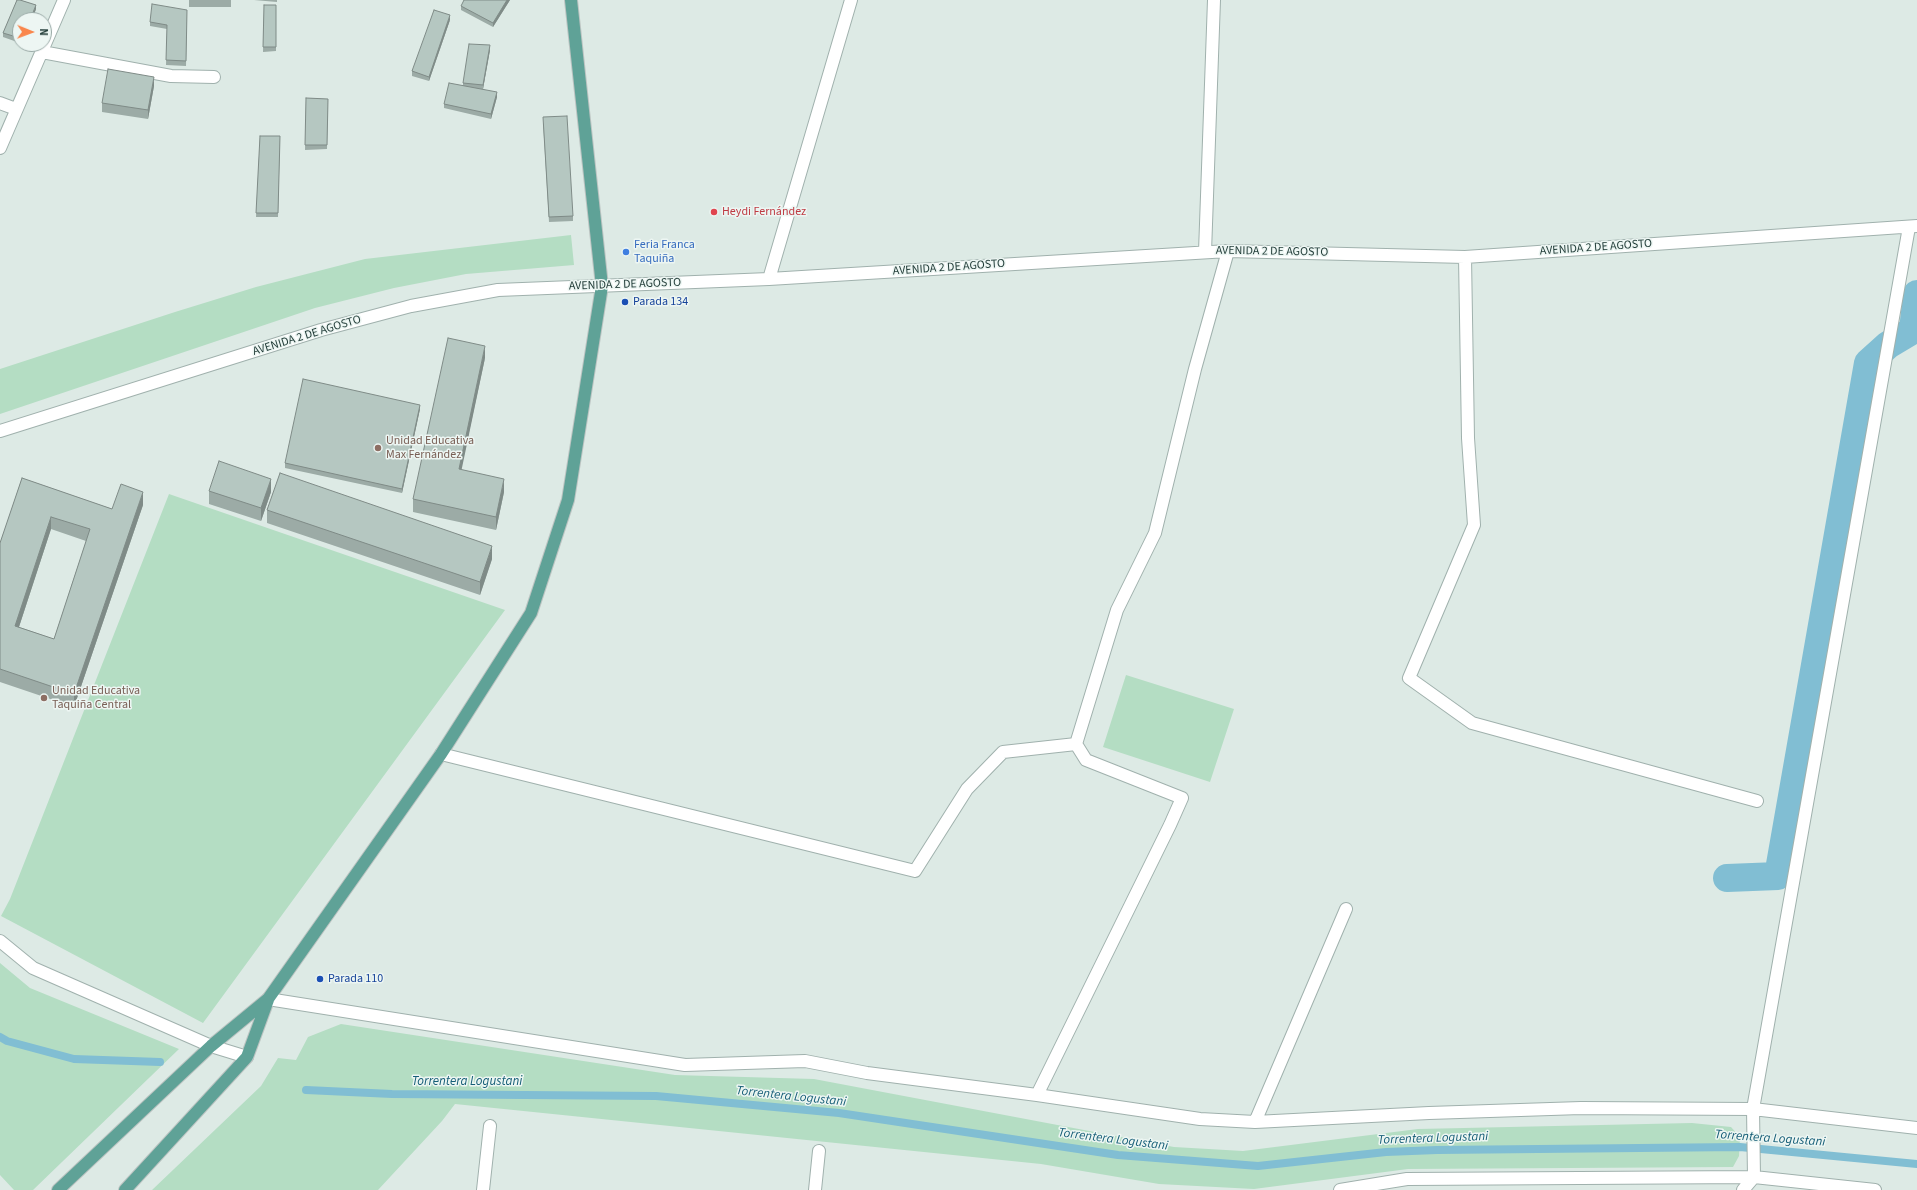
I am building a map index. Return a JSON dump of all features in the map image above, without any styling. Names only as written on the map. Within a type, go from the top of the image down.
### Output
[{"type":"main road","points":[[58,1190],[211,1046],[268,999],[441,754],[530,613],[568,500],[602,286],[570,0]]},
{"type":"main road","points":[[125,1190],[247,1057],[268,999]]},
{"type":"street","points":[[52,28],[64,0]]},
{"type":"street","points":[[769,279],[852,0]]},
{"type":"street","points":[[1205,252],[1214,0]]},
{"type":"street","points":[[0,148],[42,52],[172,76],[214,77]]},
{"type":"street","points":[[0,103],[16,109]]},
{"type":"street","points":[[1743,1190],[1754,1177],[1753,1109],[1913,226]]},
{"type":"street","name":"AVENIDA 2 DE AGOSTO","points":[[0,431],[321,330],[411,306],[498,290],[769,279],[1228,250],[1465,257],[1913,226]]},
{"type":"street","points":[[1036,1095],[1182,798],[1086,760],[1076,744],[1117,610],[1155,533],[1195,369],[1228,250]]},
{"type":"street","points":[[1465,257],[1468,438],[1474,525],[1409,678],[1472,723],[1758,801]]},
{"type":"street","points":[[441,754],[916,871],[967,789],[1003,752],[1076,744]]},
{"type":"street","points":[[1255,1122],[1346,909]]},
{"type":"street","points":[[0,941],[33,968],[211,1046],[247,1057]]},
{"type":"street","points":[[268,999],[685,1065],[805,1061],[867,1073],[1036,1095],[1200,1119],[1255,1122],[1429,1113],[1582,1108],[1753,1109],[1917,1128]]},
{"type":"street","points":[[483,1190],[490,1126]]},
{"type":"street","points":[[815,1190],[819,1151]]},
{"type":"street","points":[[1340,1190],[1407,1180],[1754,1177],[1875,1190]]},
{"type":"street","points":[[1400,1190],[1407,1180]]},
{"type":"green space","points":[[571,235],[574,265],[466,274],[394,288],[315,308],[0,414],[0,369],[175,312],[256,287],[365,259]]},
{"type":"green space","points":[[169,494],[505,610],[203,1023],[1,916],[10,899]]},
{"type":"green space","points":[[1126,675],[1234,709],[1210,782],[1103,747]]},
{"type":"green space","points":[[0,963],[30,988],[179,1049],[33,1190],[14,1190],[0,1175]]},
{"type":"green space","points":[[341,1024],[675,1075],[814,1079],[1174,1147],[1243,1151],[1418,1129],[1692,1123],[1731,1127],[1740,1137],[1739,1156],[1733,1167],[1408,1169],[1254,1189],[1159,1184],[1041,1164],[455,1104],[442,1121],[378,1190],[152,1190],[261,1086],[278,1058],[296,1060],[308,1037]]},
{"type":"building","points":[[17,0],[36,5],[33,12],[12,12],[12,36],[3,33]]},
{"type":"building","points":[[464,0],[507,0],[493,23],[461,6]]},
{"type":"building","points":[[152,4],[187,10],[186,61],[166,60],[167,25],[150,22]]},
{"type":"building","points":[[264,5],[276,5],[276,47],[263,47]]},
{"type":"building","points":[[434,10],[450,15],[429,77],[412,71]]},
{"type":"building","points":[[469,44],[490,45],[483,85],[463,83]]},
{"type":"building","points":[[108,69],[154,77],[148,110],[102,103]]},
{"type":"building","points":[[449,83],[497,92],[491,114],[444,104]]},
{"type":"building","points":[[306,98],[328,99],[327,145],[305,145]]},
{"type":"building","points":[[567,116],[573,216],[549,217],[543,117]]},
{"type":"building","points":[[260,136],[280,136],[278,213],[256,213]]},
{"type":"building","points":[[448,338],[485,346],[459,469],[504,479],[496,517],[413,499]]},
{"type":"building","points":[[303,379],[420,405],[402,489],[285,463]]},
{"type":"building","points":[[219,461],[271,479],[261,508],[209,491]]},
{"type":"building","points":[[280,473],[492,546],[480,582],[267,510]]},
{"type":"building","points":[[22,478],[112,509],[121,484],[143,492],[74,694],[0,669],[0,543]],"holes":[[[51,517],[90,529],[54,639],[15,626]]]},
{"type":"waterway","points":[[1727,878],[1778,876],[1868,363],[1888,345],[1913,330],[1917,294]]},
{"type":"waterway","name":"Torrentera Logustani","points":[[0,1037],[7,1041],[74,1059],[160,1062]]},
{"type":"waterway","name":"Torrentera Logustani","points":[[306,1090],[392,1094],[656,1096],[839,1113],[1118,1155],[1258,1166],[1386,1152],[1437,1150],[1740,1147],[1917,1164]]},
{"type":"place","name":"Heydi Fernández","points":[[714,212]]},
{"type":"place","name":"Feria Franca Taquiña","points":[[626,252]]},
{"type":"place","name":"Parada 134","points":[[625,302]]},
{"type":"place","name":"Unidad Educativa Max Fernández","points":[[378,448]]},
{"type":"place","name":"Unidad Educativa Taquiña Central","points":[[44,698]]},
{"type":"place","name":"Parada 110","points":[[320,979]]}]
